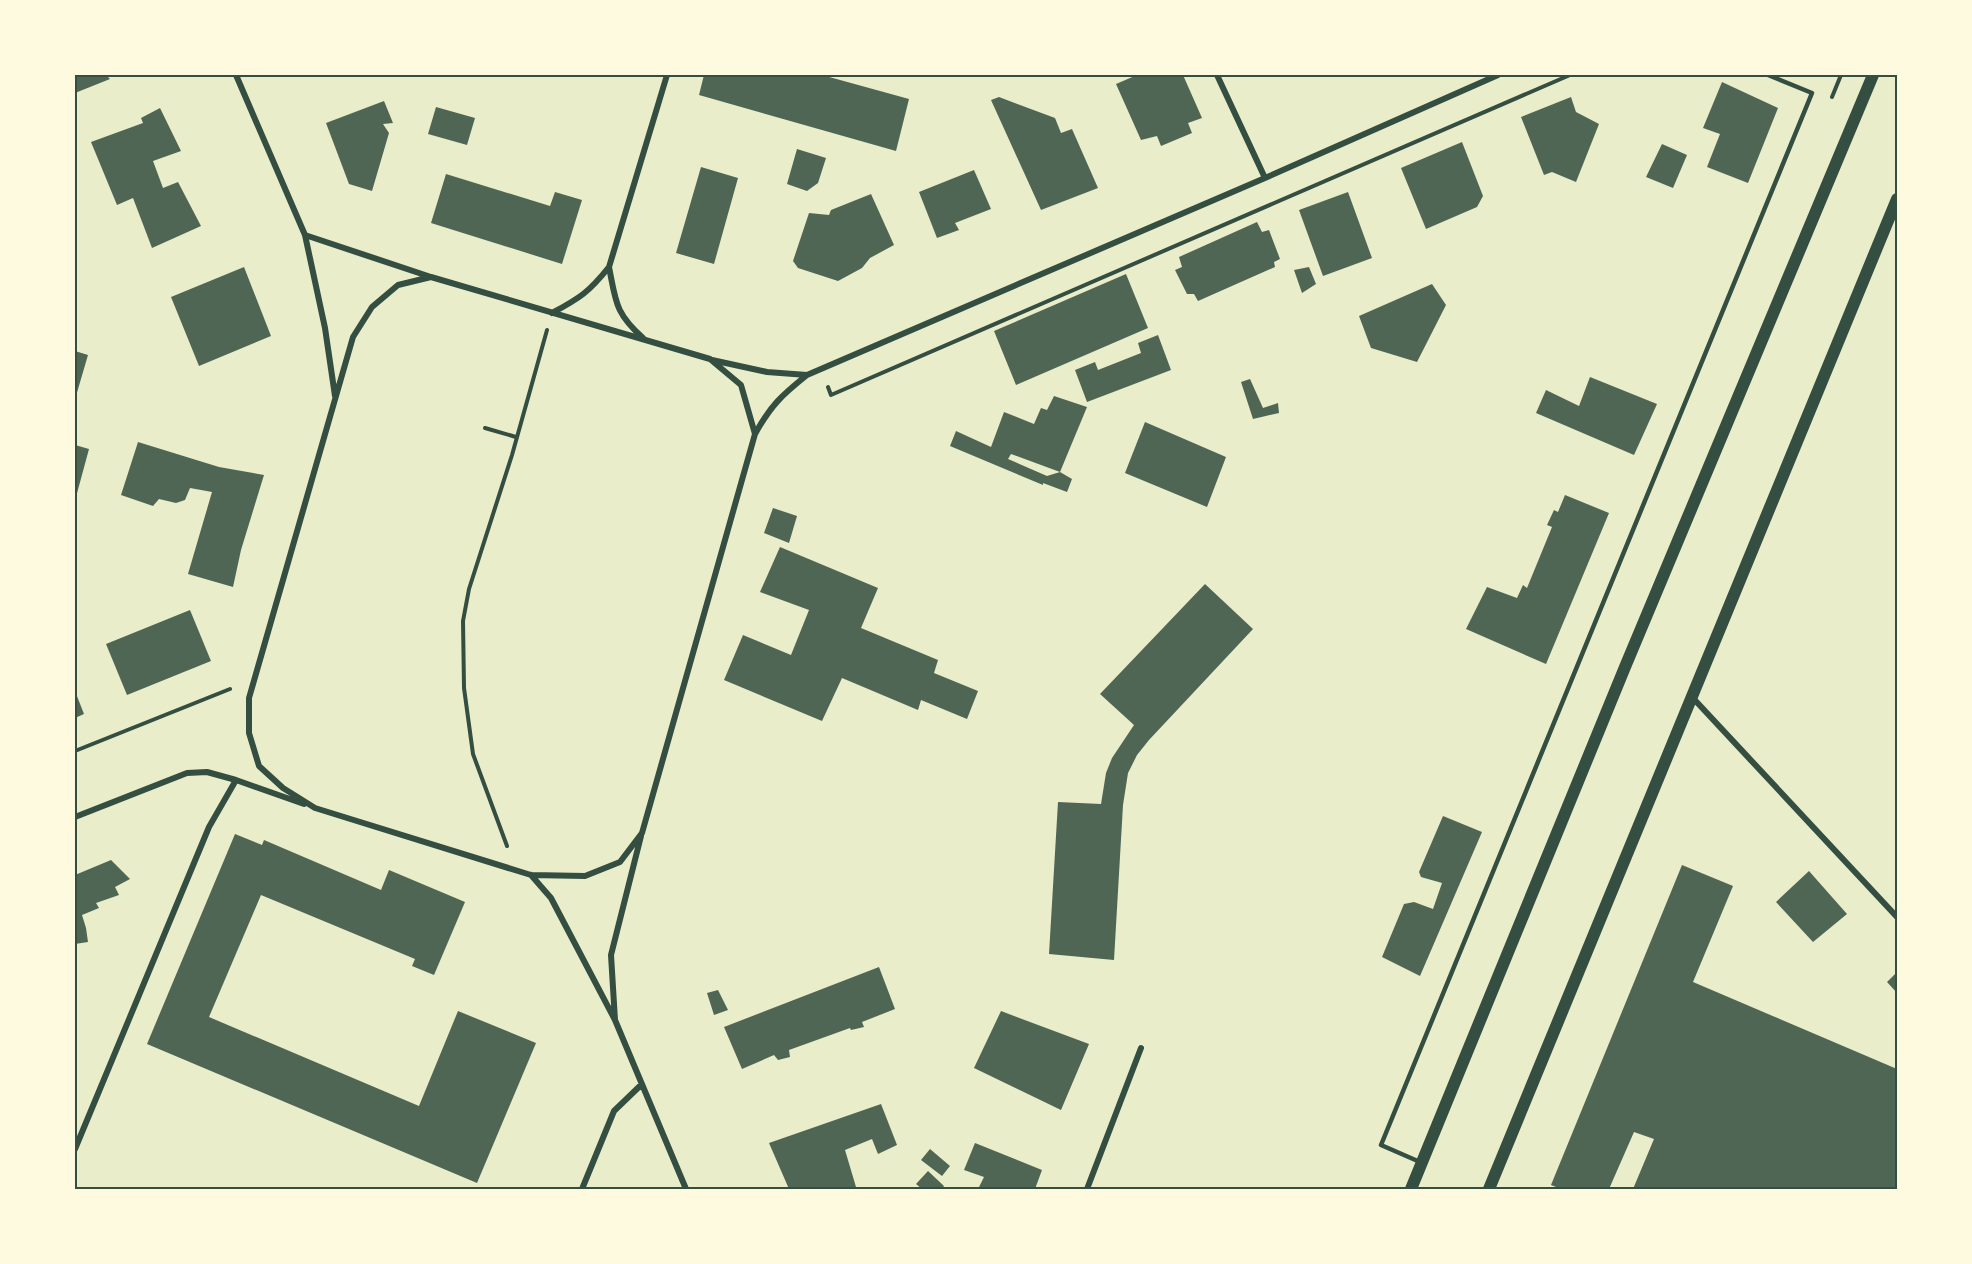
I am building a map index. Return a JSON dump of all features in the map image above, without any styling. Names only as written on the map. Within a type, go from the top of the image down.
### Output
[{"type":"main road","points":[[1411,1189],[1625,667],[1873,75]]},
{"type":"main road","points":[[1489,1189],[1897,199]]},
{"type":"street","points":[[236,75],[305,235],[325,328],[335,400]]},
{"type":"street","points":[[552,313],[580,298],[594,286],[609,267],[667,75]]},
{"type":"street","points":[[1217,75],[1265,178]]},
{"type":"street","points":[[615,1020],[611,955],[642,833],[755,434],[768,411],[784,393],[807,375],[1498,75]]},
{"type":"street","points":[[305,235],[431,277],[710,359],[767,372],[807,375]]},
{"type":"street","points":[[609,267],[616,304],[626,323],[646,340]]},
{"type":"street","points":[[315,808],[283,788],[259,766],[249,733],[249,698],[353,337],[372,307],[398,285],[431,277]]},
{"type":"street","points":[[710,359],[741,385],[755,434]]},
{"type":"street","points":[[1691,697],[1897,917]]},
{"type":"street","points":[[75,818],[187,773],[207,772],[531,875],[585,876],[620,862],[642,833]]},
{"type":"street","points":[[75,1149],[208,827],[236,780]]},
{"type":"street","points":[[531,875],[551,898],[615,1020],[686,1189]]},
{"type":"street","points":[[1087,1189],[1141,1048]]},
{"type":"street","points":[[582,1189],[614,1111],[642,1084]]},
{"type":"lane","points":[[1421,1162],[1381,1145],[1812,93],[1768,75]]},
{"type":"path","points":[[821,369],[831,395],[1570,75]]},
{"type":"path","points":[[516,870],[473,754],[464,688],[463,621],[469,589],[512,455],[552,313]]},
{"type":"path","points":[[485,428],[516,437]]},
{"type":"path","points":[[75,751],[254,679]]},
{"type":"building","points":[[75,75],[106,75],[110,79],[75,93]]},
{"type":"building","points":[[704,75],[822,75],[909,99],[896,151],[699,95]]},
{"type":"building","points":[[1137,75],[1183,75],[1202,118],[1188,123],[1192,133],[1161,146],[1157,136],[1141,140],[1116,84]]},
{"type":"building","points":[[1722,82],[1778,108],[1748,183],[1707,167],[1720,134],[1703,128]]},
{"type":"building","points":[[999,97],[1055,118],[1061,133],[1072,129],[1098,188],[1041,210],[991,100]]},
{"type":"building","points":[[1571,97],[1576,112],[1599,124],[1576,182],[1552,172],[1544,175],[1521,117]]},
{"type":"building","points":[[384,101],[393,123],[383,124],[389,133],[372,191],[349,184],[326,123]]},
{"type":"building","points":[[436,107],[475,118],[467,145],[428,134]]},
{"type":"building","points":[[160,108],[181,151],[153,161],[163,188],[178,182],[201,226],[152,248],[133,198],[117,205],[91,142],[143,123],[141,118]]},
{"type":"building","points":[[1462,142],[1483,196],[1477,207],[1426,229],[1401,168]]},
{"type":"building","points":[[1662,144],[1687,155],[1673,188],[1646,177]]},
{"type":"building","points":[[797,149],[826,158],[818,183],[807,191],[787,184]]},
{"type":"building","points":[[701,167],[738,178],[714,264],[676,253]]},
{"type":"building","points":[[974,170],[991,209],[955,223],[959,230],[937,238],[919,192]]},
{"type":"building","points":[[446,174],[550,206],[555,192],[582,200],[562,264],[431,223]]},
{"type":"building","points":[[1348,192],[1372,258],[1323,276],[1299,210]]},
{"type":"building","points":[[871,194],[894,245],[870,258],[862,268],[838,281],[798,268],[793,261],[809,213],[829,215],[831,210]]},
{"type":"building","points":[[1257,222],[1262,232],[1269,230],[1280,259],[1274,262],[1275,267],[1198,301],[1194,294],[1187,294],[1175,270],[1182,267],[1179,257]]},
{"type":"building","points":[[244,267],[271,336],[199,366],[171,297]]},
{"type":"building","points":[[1309,267],[1316,284],[1302,293],[1294,270]]},
{"type":"building","points":[[1126,274],[1148,328],[1016,385],[994,331]]},
{"type":"building","points":[[1432,284],[1446,305],[1417,362],[1371,348],[1359,316]]},
{"type":"building","points":[[1158,335],[1171,370],[1087,402],[1075,370],[1095,362],[1098,370],[1141,353],[1138,343]]},
{"type":"building","points":[[75,351],[88,355],[76,396],[75,396]]},
{"type":"building","points":[[1590,377],[1657,404],[1634,455],[1536,413],[1546,390],[1579,406]]},
{"type":"building","points":[[1250,379],[1263,408],[1278,403],[1279,413],[1253,419],[1241,382]]},
{"type":"building","points":[[1054,396],[1087,407],[1060,472],[1072,479],[1067,492],[1043,483],[1043,485],[950,446],[956,431],[991,447],[1004,412],[1034,424],[1041,408],[1047,410]],"holes":[[[1011,454],[1060,472],[1047,476],[1008,459]]]},
{"type":"building","points":[[1145,422],[1226,457],[1207,507],[1125,473]]},
{"type":"building","points":[[138,442],[219,467],[264,475],[241,550],[233,587],[188,574],[212,492],[190,488],[185,500],[176,503],[159,499],[153,506],[121,495]]},
{"type":"building","points":[[75,445],[89,449],[76,497],[75,497]]},
{"type":"building","points":[[1565,495],[1609,513],[1546,664],[1466,629],[1487,587],[1517,598],[1523,585],[1527,588],[1552,527],[1547,525],[1554,510],[1558,512]]},
{"type":"building","points":[[773,508],[797,516],[789,543],[764,533]]},
{"type":"building","points":[[780,547],[878,588],[861,628],[938,660],[934,673],[978,691],[967,719],[921,700],[918,710],[842,678],[822,721],[724,680],[743,635],[791,655],[809,610],[760,592]]},
{"type":"building","points":[[1205,584],[1253,629],[1149,740],[1137,755],[1128,773],[1123,805],[1114,960],[1049,954],[1058,802],[1101,804],[1106,773],[1112,758],[1134,725],[1100,694]]},
{"type":"building","points":[[190,610],[211,661],[127,695],[106,644]]},
{"type":"building","points":[[75,691],[84,714],[75,718]]},
{"type":"building","points":[[1443,816],[1482,832],[1420,976],[1382,957],[1404,904],[1414,902],[1433,909],[1442,883],[1421,877],[1419,872]]},
{"type":"building","points":[[235,834],[262,845],[264,840],[381,890],[389,870],[465,902],[434,975],[412,966],[415,959],[261,895],[209,1017],[419,1106],[458,1011],[536,1043],[477,1183],[147,1044]]},
{"type":"building","points":[[111,860],[130,879],[115,887],[119,895],[96,903],[99,908],[82,915],[88,942],[75,944],[75,875]]},
{"type":"building","points":[[1682,865],[1733,886],[1693,982],[1897,1069],[1897,1189],[1633,1189],[1654,1139],[1634,1132],[1609,1189],[1561,1189],[1551,1185]]},
{"type":"building","points":[[1809,871],[1847,914],[1813,942],[1776,902]]},
{"type":"building","points":[[879,967],[895,1009],[862,1022],[864,1027],[851,1030],[850,1028],[789,1050],[790,1057],[778,1060],[774,1055],[742,1069],[724,1027]]},
{"type":"building","points":[[1897,972],[1897,993],[1887,982]]},
{"type":"building","points":[[718,990],[728,1010],[714,1015],[707,993]]},
{"type":"building","points":[[1001,1011],[1089,1044],[1061,1110],[974,1068]]},
{"type":"building","points":[[881,1104],[897,1145],[878,1154],[872,1139],[845,1150],[856,1187],[789,1189],[769,1143]]},
{"type":"building","points":[[975,1143],[1042,1170],[1035,1189],[978,1189],[984,1177],[964,1170]]},
{"type":"building","points":[[930,1149],[950,1166],[942,1176],[921,1160]]},
{"type":"building","points":[[928,1171],[944,1186],[942,1189],[922,1189],[916,1184]]}]
